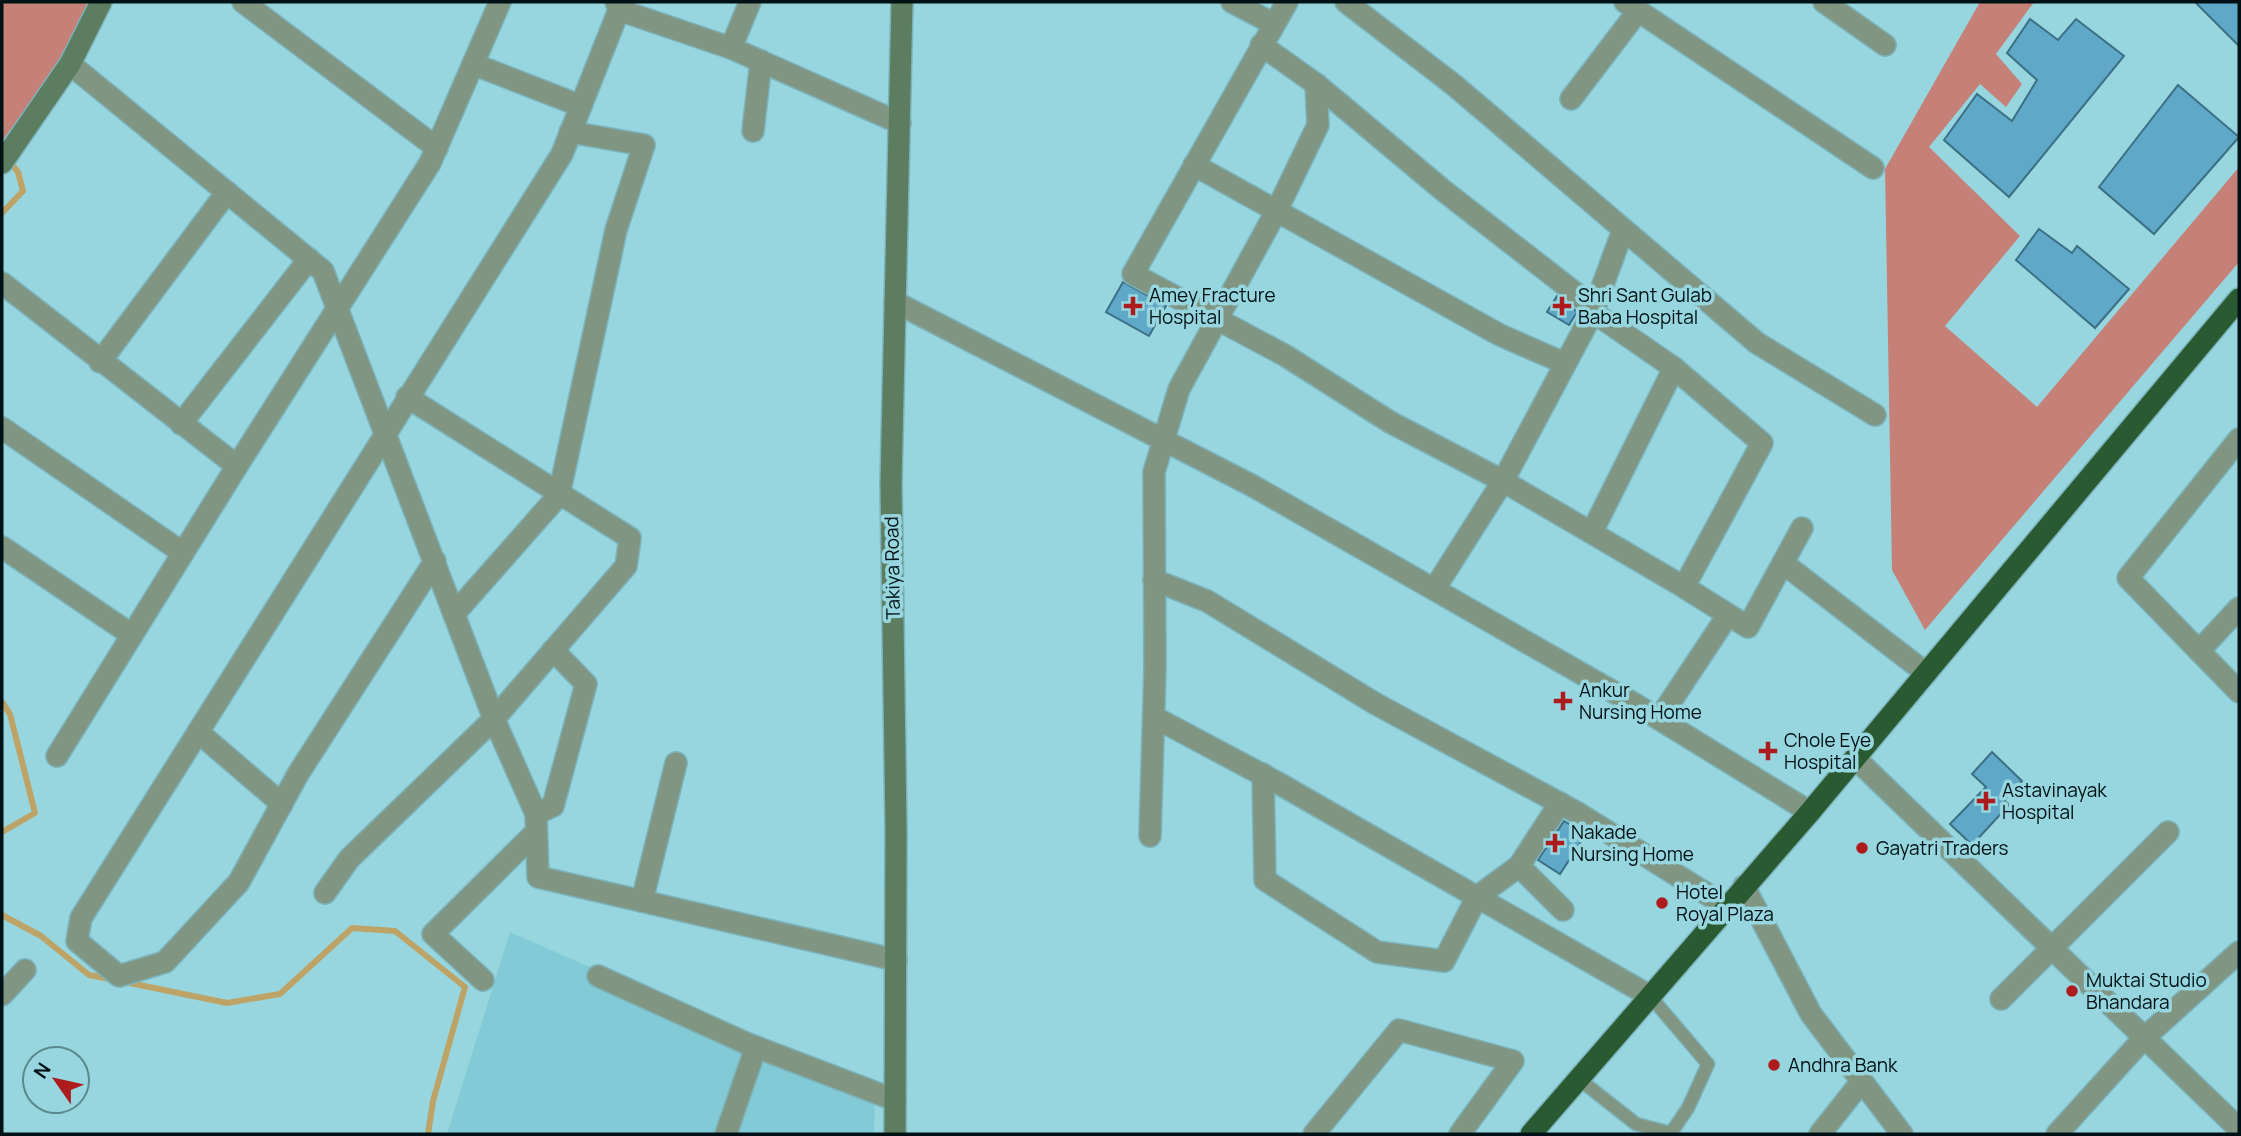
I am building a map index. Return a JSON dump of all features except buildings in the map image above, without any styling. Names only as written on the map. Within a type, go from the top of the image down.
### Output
[{"type":"highway","points":[[1531,1134],[1810,812],[2239,299]]},
{"type":"main road","points":[[7,154],[70,64],[101,2]]},
{"type":"main road","name":"Takiya Road","points":[[895,1134],[891,483],[902,2]]},
{"type":"street","points":[[243,2],[436,148]]},
{"type":"street","points":[[57,756],[436,148],[500,2]]},
{"type":"street","points":[[731,48],[750,2]]},
{"type":"street","points":[[1232,2],[1274,24]]},
{"type":"street","points":[[1287,2],[1133,275],[1286,356],[1390,422],[1503,481],[1748,627],[1802,528]]},
{"type":"street","points":[[1346,2],[1454,85],[1757,343],[1875,415]]},
{"type":"street","points":[[1824,2],[1885,45]]},
{"type":"street","points":[[435,561],[282,804],[239,883],[165,962],[119,976],[77,941],[81,918],[562,153],[619,4],[731,48],[900,123]]},
{"type":"street","points":[[1571,99],[1631,6],[1873,168]]},
{"type":"street","points":[[1261,45],[1316,85],[1444,191],[1583,299],[1593,312],[1674,368],[1762,443],[1684,587]]},
{"type":"street","points":[[753,131],[761,61]]},
{"type":"street","points":[[70,64],[323,271],[536,823],[538,877],[896,960]]},
{"type":"street","points":[[473,64],[581,106]]},
{"type":"street","points":[[1150,836],[1154,717],[1154,472],[1179,388],[1277,210],[1318,125],[1316,85]]},
{"type":"street","points":[[454,614],[559,495],[616,230],[644,145],[570,132]]},
{"type":"street","points":[[1194,165],[1500,335],[1564,363]]},
{"type":"street","points":[[100,362],[227,192]]},
{"type":"street","points":[[1435,588],[1503,481],[1593,312],[1623,230]]},
{"type":"street","points":[[181,424],[309,259]]},
{"type":"street","points":[[2,284],[237,466]]},
{"type":"street","points":[[895,302],[1253,486],[1435,588],[1659,719],[1810,812]]},
{"type":"street","points":[[1592,532],[1674,368]]},
{"type":"street","points":[[325,893],[349,859],[494,719],[626,566],[630,538],[407,397]]},
{"type":"street","points":[[2,428],[183,552]]},
{"type":"street","points":[[2237,448],[2128,578],[2239,692]]},
{"type":"street","points":[[2,547],[132,635]]},
{"type":"street","points":[[1783,563],[1926,673]]},
{"type":"street","points":[[1154,580],[1207,601],[1376,704],[1560,803],[1674,870],[1726,906]]},
{"type":"street","points":[[2199,650],[2239,608]]},
{"type":"street","points":[[1659,719],[1728,615]]},
{"type":"street","points":[[483,980],[433,934],[553,806],[586,684],[553,650]]},
{"type":"street","points":[[1154,717],[1263,774],[1650,996]]},
{"type":"street","points":[[198,732],[282,804]]},
{"type":"street","points":[[1855,758],[2053,947],[2143,1040],[2236,1126]]},
{"type":"street","points":[[642,901],[676,764]]},
{"type":"street","points":[[1263,774],[1265,880],[1377,952],[1444,961],[1477,897],[1519,866],[1560,803]]},
{"type":"street","points":[[2001,999],[2168,832]]},
{"type":"street","points":[[1519,866],[1563,910]]},
{"type":"street","points":[[1744,886],[1811,1014],[1902,1134]]},
{"type":"street","points":[[2057,1134],[2143,1040],[2239,952]]},
{"type":"street","points":[[2,995],[25,970]]},
{"type":"street","points":[[598,976],[756,1047],[895,1100]]},
{"type":"street","points":[[1314,1134],[1399,1030],[1513,1062],[1460,1134]]},
{"type":"street","points":[[726,1134],[756,1047]]},
{"type":"street","points":[[1821,1134],[1862,1081]]},
{"type":"lane","points":[[1579,1079],[1636,1124],[1671,1133],[1689,1108],[1708,1065],[1650,996]]},
{"type":"shaded area","points":[[2,2],[92,2],[61,61],[2,141]]},
{"type":"shaded area","points":[[1980,2],[2034,2],[1996,54],[2022,84],[2006,107],[1980,84],[1929,147],[2020,236],[1945,326],[2037,407],[2239,167],[2239,262],[1925,630],[1892,570],[1885,169]]},
{"type":"shaded area","points":[[510,932],[875,1092],[874,1134],[447,1134]]},
{"type":"waterway","points":[[2,213],[23,191],[18,172],[9,161]]},
{"type":"waterway","points":[[2,702],[10,714],[35,813],[2,832]]},
{"type":"waterway","points":[[2,915],[41,936],[89,975],[110,979]]},
{"type":"waterway","points":[[125,982],[227,1003],[280,994],[352,928],[395,931],[465,987],[433,1101],[428,1134]]},
{"type":"place","name":"Amey Fracture Hospital","points":[[1133,306]]},
{"type":"place","name":"Shri Sant Gulab Baba Hospital","points":[[1562,306]]},
{"type":"place","name":"Ankur Nursing Home","points":[[1563,701]]},
{"type":"place","name":"Chole Eye Hospital","points":[[1768,751]]},
{"type":"place","name":"Astavinayak Hospital","points":[[1986,801]]},
{"type":"place","name":"Nakade Nursing Home","points":[[1555,843]]},
{"type":"place","name":"Gayatri Traders","points":[[1862,848]]},
{"type":"place","name":"Hotel Royal Plaza","points":[[1662,903]]},
{"type":"place","name":"Muktai Studio Bhandara","points":[[2072,991]]},
{"type":"place","name":"Andhra Bank","points":[[1774,1065]]}]
